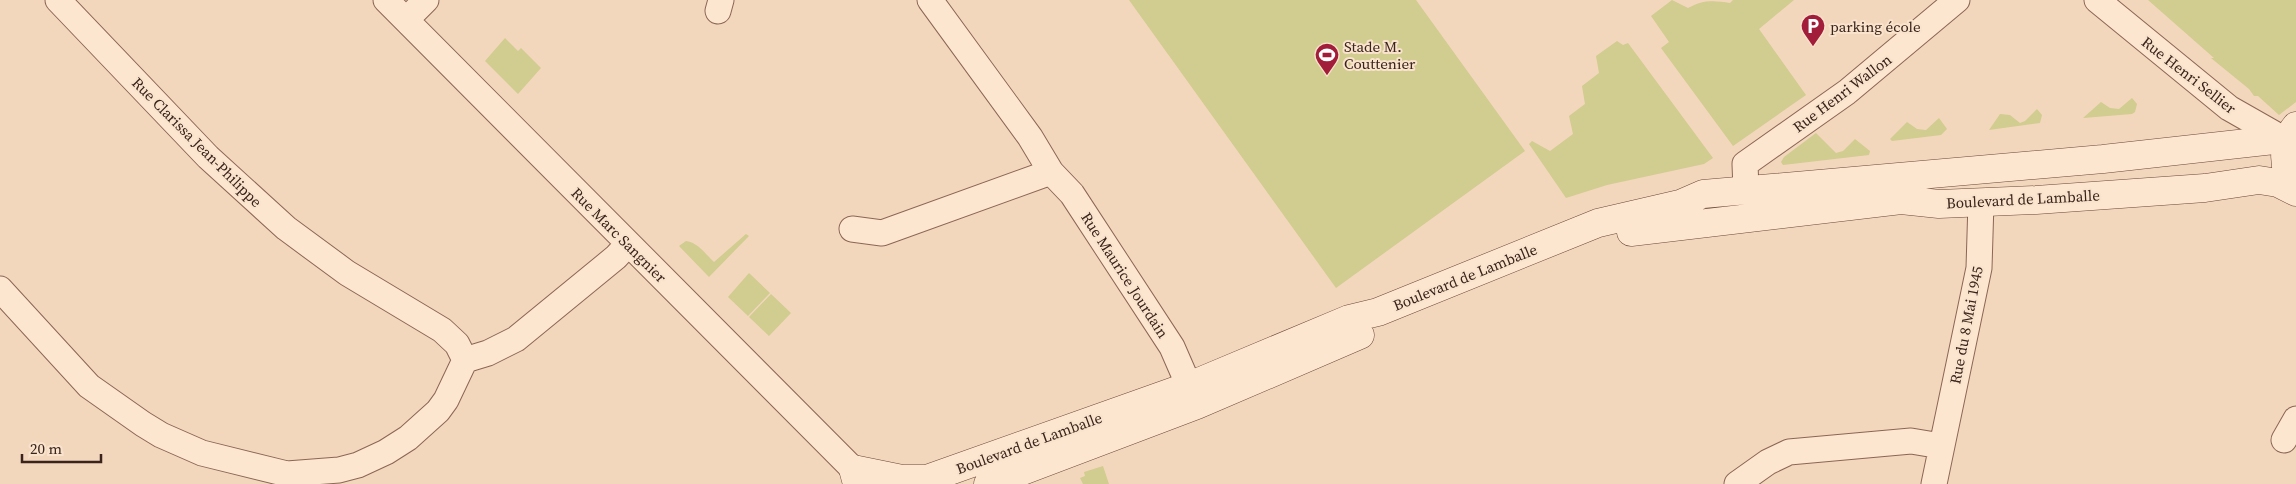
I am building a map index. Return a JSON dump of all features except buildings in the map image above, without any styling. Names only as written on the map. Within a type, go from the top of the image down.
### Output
[{"type":"street","name":"Rue Clarissa Jean-Philippe","points":[[58,0],[208,157],[286,228],[347,272],[442,330],[456,344],[465,360]]},
{"type":"street","name":"Rue Marc Sangnier","points":[[386,0],[856,476]]},
{"type":"street","points":[[406,20],[426,0]]},
{"type":"street","name":"Rue Maurice Jourdain","points":[[930,0],[1030,137],[1051,172],[1072,194],[1172,347],[1193,395]]},
{"type":"street","name":"Rue Henri Wallon","points":[[1748,203],[1745,164],[1847,92],[1957,0]]},
{"type":"street","name":"Rue Henri Sellier","points":[[2097,0],[2229,108],[2292,133]]},
{"type":"street","points":[[2292,133],[2285,157],[2287,173],[2296,188]]},
{"type":"street","name":"Boulevard de Lamballe","points":[[1748,203],[2274,140],[2292,133]]},
{"type":"street","points":[[852,229],[882,233],[1051,172]]},
{"type":"street","name":"Boulevard de Lamballe","points":[[988,484],[1193,395],[1341,322],[1378,312],[1598,223],[1680,204],[1703,194],[1748,203],[1901,200],[1939,204],[2205,188],[2259,180],[2278,183],[2296,192]]},
{"type":"street","name":"Rue du 8 Mai 1945","points":[[1934,484],[1979,268],[1981,202]]},
{"type":"street","points":[[0,289],[89,386],[161,436],[202,453],[287,474],[339,470],[358,465],[386,452],[408,438],[438,411],[446,400],[465,360],[488,353],[516,339],[616,257],[628,244]]},
{"type":"street","name":"Boulevard de Lamballe","points":[[856,476],[927,479],[1193,395]]},
{"type":"street","points":[[1736,484],[1768,462],[1788,452],[1911,441],[1941,446]]},
{"type":"shaded area","name":"Stade M. Couttenier","points":[[1129,0],[1416,0],[1525,151],[1336,288]]},
{"type":"shaded area","points":[[1672,0],[1688,8],[1708,1],[1730,3],[1733,0],[1794,0],[1759,29],[1806,95],[1733,146],[1661,48],[1669,42],[1651,16]]},
{"type":"shaded area","points":[[2148,0],[2296,0],[2296,102],[2279,115],[2258,96],[2254,96],[2249,89],[2211,58],[2214,58]]},
{"type":"shaded area","points":[[505,38],[518,51],[521,48],[541,68],[518,94],[485,61]]},
{"type":"shaded area","points":[[1617,41],[1623,45],[1628,43],[1713,158],[1704,164],[1607,185],[1566,198],[1529,144],[1532,141],[1550,151],[1573,134],[1569,116],[1585,104],[1582,86],[1599,73],[1596,56]]},
{"type":"shaded area","points":[[2132,98],[2137,104],[2135,112],[2132,114],[2083,118],[2101,102],[2110,108],[2119,109]]},
{"type":"shaded area","points":[[2037,109],[2042,115],[2040,123],[1989,130],[2000,114],[2010,115],[2020,123],[2025,121]]},
{"type":"shaded area","points":[[1939,118],[1947,129],[1941,135],[1892,141],[1890,139],[1907,122],[1917,129],[1926,130]]},
{"type":"shaded area","points":[[1816,133],[1836,153],[1843,151],[1855,139],[1870,151],[1869,155],[1783,165],[1781,162],[1784,157]]},
{"type":"shaded area","points":[[746,234],[749,236],[709,277],[679,246],[686,241],[691,242],[698,246],[714,262]]},
{"type":"shaded area","points":[[749,273],[770,293],[748,316],[728,297]]},
{"type":"shaded area","points":[[771,294],[791,313],[769,336],[749,317]]},
{"type":"shaded area","points":[[1103,466],[1109,484],[1083,484],[1080,478],[1085,476],[1084,472]]},
{"type":"place","name":"parking école","points":[[1813,47]]},
{"type":"place","name":"Stade M. Couttenier","points":[[1327,76]]}]
